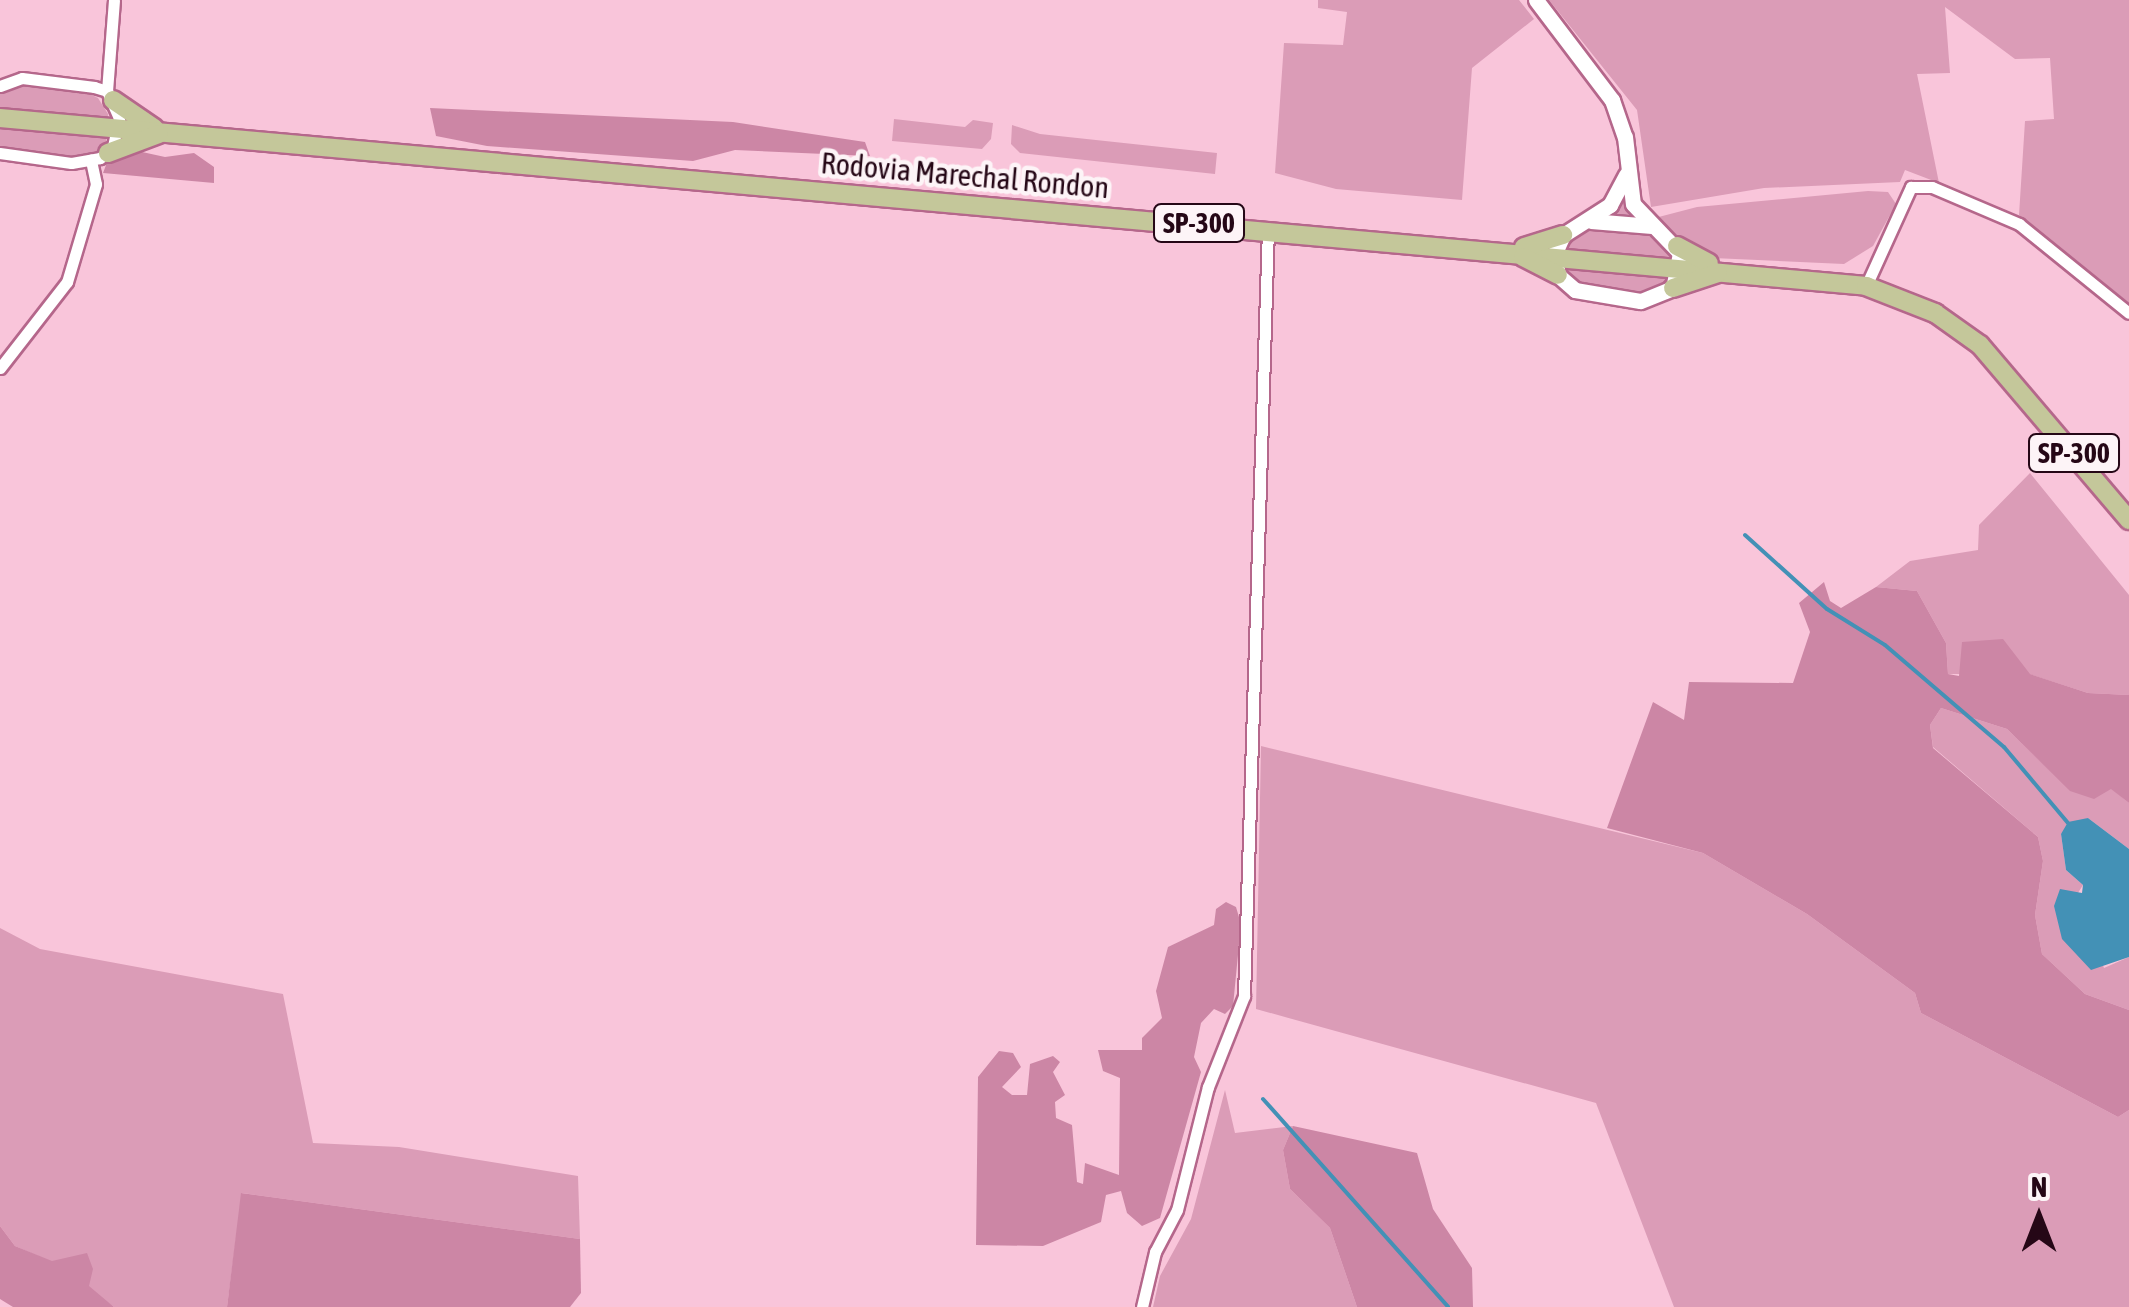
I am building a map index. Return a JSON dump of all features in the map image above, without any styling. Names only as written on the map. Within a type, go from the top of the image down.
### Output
[{"type":"main road","points":[[1536,0],[1612,100],[1625,137],[1626,175],[1633,204],[1677,246],[1728,270]]},
{"type":"main road","points":[[110,96],[163,132]]},
{"type":"main road","name":"Rodovia Marechal Rondon","points":[[0,118],[1728,270],[1866,286],[1935,313],[1980,345],[2129,520]]},
{"type":"main road","points":[[100,157],[163,132]]},
{"type":"main road","points":[[1508,251],[1562,235],[1586,222],[1610,205],[1626,175]]},
{"type":"main road","points":[[1586,222],[1654,227]]},
{"type":"main road","points":[[1558,275],[1554,255],[1562,235]]},
{"type":"main road","points":[[1673,288],[1682,266],[1677,246]]},
{"type":"main road","points":[[1508,251],[1558,275],[1575,290],[1604,299],[1648,300],[1728,270]]},
{"type":"street","points":[[0,368],[67,282],[96,184],[100,157],[118,128],[110,96],[114,0]]},
{"type":"street","points":[[0,86],[22,78],[110,96]]},
{"type":"street","points":[[0,152],[100,157]]},
{"type":"street","points":[[1866,286],[1911,187],[1932,187],[2019,224],[2129,313]]},
{"type":"street","points":[[1142,1307],[1156,1252],[1178,1210],[1208,1086],[1244,996],[1268,230]]},
{"type":"shaded area","points":[[1318,0],[1519,0],[1534,19],[1472,68],[1462,200],[1336,189],[1275,173],[1284,43],[1343,45],[1347,12],[1318,8]]},
{"type":"shaded area","points":[[1549,0],[2129,0],[2129,303],[2019,215],[2025,121],[2054,119],[2050,58],[2015,59],[1945,7],[1950,73],[1917,74],[1939,183],[1905,170],[1900,182],[1764,188],[1651,207],[1637,110]]},
{"type":"shaded area","points":[[22,84],[80,89],[98,98],[108,114],[106,146],[84,159],[0,146],[0,94]]},
{"type":"shaded area","points":[[430,108],[733,122],[865,142],[870,156],[735,150],[693,161],[487,146],[436,136]]},
{"type":"shaded area","points":[[894,119],[965,127],[973,120],[993,123],[991,139],[982,149],[892,141]]},
{"type":"shaded area","points":[[1012,125],[1040,134],[1217,153],[1215,174],[1020,153],[1011,144]]},
{"type":"shaded area","points":[[133,150],[165,157],[194,153],[214,167],[214,183],[103,173],[108,160]]},
{"type":"shaded area","points":[[1624,189],[1673,248],[1671,283],[1640,297],[1570,283],[1560,258],[1568,237]]},
{"type":"shaded area","points":[[1888,192],[1896,204],[1873,246],[1844,264],[1713,258],[1687,248],[1651,219],[1697,207]]},
{"type":"shaded area","points":[[2030,473],[2129,595],[2129,695],[2088,693],[2029,674],[1948,674],[1946,643],[1917,591],[1876,587],[1910,561],[1978,550],[1979,525]]},
{"type":"shaded area","points":[[1824,582],[1830,601],[1841,608],[1876,587],[1917,591],[1946,643],[1948,674],[1959,676],[1962,642],[2003,639],[2030,674],[2088,693],[2129,695],[2129,803],[2111,789],[2094,799],[2070,791],[2007,729],[1941,708],[1930,725],[1933,748],[2038,837],[2043,861],[2035,915],[2042,954],[2085,994],[2129,1010],[2129,1110],[2118,1117],[1921,1013],[1915,993],[1807,914],[1703,853],[1607,828],[1653,702],[1684,720],[1689,682],[1793,683],[1810,632],[1799,603]]},
{"type":"shaded area","points":[[1941,708],[2007,729],[2071,791],[2111,788],[2129,803],[2129,849],[2088,818],[2061,834],[2066,870],[2083,885],[2076,896],[2104,968],[2129,957],[2129,1010],[2085,994],[2042,954],[2035,915],[2043,861],[2038,837],[1933,747],[1930,725]]},
{"type":"shaded area","points":[[1261,746],[1703,853],[1807,914],[1915,993],[1921,1013],[2118,1117],[2129,1110],[2129,1307],[1674,1307],[1596,1103],[1256,1009]]},
{"type":"shaded area","points":[[1226,902],[1236,907],[1241,924],[1233,1006],[1225,1014],[1214,1009],[1201,1023],[1194,1057],[1201,1072],[1160,1218],[1142,1226],[1127,1213],[1121,1191],[1106,1195],[1101,1222],[1043,1246],[976,1245],[978,1077],[999,1051],[1013,1053],[1021,1067],[1002,1087],[1012,1095],[1027,1095],[1030,1064],[1053,1056],[1060,1062],[1053,1072],[1065,1095],[1055,1102],[1056,1118],[1072,1125],[1077,1182],[1083,1184],[1085,1163],[1119,1175],[1120,1078],[1103,1071],[1098,1050],[1142,1050],[1142,1038],[1162,1018],[1156,991],[1168,947],[1214,925],[1216,909]]},
{"type":"shaded area","points":[[0,928],[40,949],[283,994],[313,1143],[399,1147],[578,1176],[580,1239],[242,1193],[227,1307],[114,1307],[52,1262],[15,1246],[0,1226]]},
{"type":"shaded area","points":[[1225,1090],[1235,1133],[1293,1126],[1283,1150],[1290,1189],[1330,1228],[1357,1307],[1153,1307],[1160,1276],[1191,1219]]},
{"type":"shaded area","points":[[1293,1126],[1417,1153],[1433,1209],[1472,1268],[1473,1307],[1357,1307],[1330,1228],[1290,1189],[1283,1150]]},
{"type":"shaded area","points":[[241,1193],[580,1239],[581,1293],[570,1307],[227,1307]]},
{"type":"shaded area","points":[[0,1226],[15,1246],[52,1261],[87,1253],[93,1269],[89,1286],[114,1307],[13,1307],[0,1299]]},
{"type":"water","points":[[2088,818],[2129,849],[2129,957],[2091,970],[2062,939],[2054,906],[2060,889],[2082,893],[2083,885],[2066,870],[2061,834],[2068,822]]},
{"type":"waterway","points":[[1745,535],[1827,609],[1885,645],[2004,747],[2068,823]]},
{"type":"waterway","points":[[1263,1099],[1448,1307]]}]
